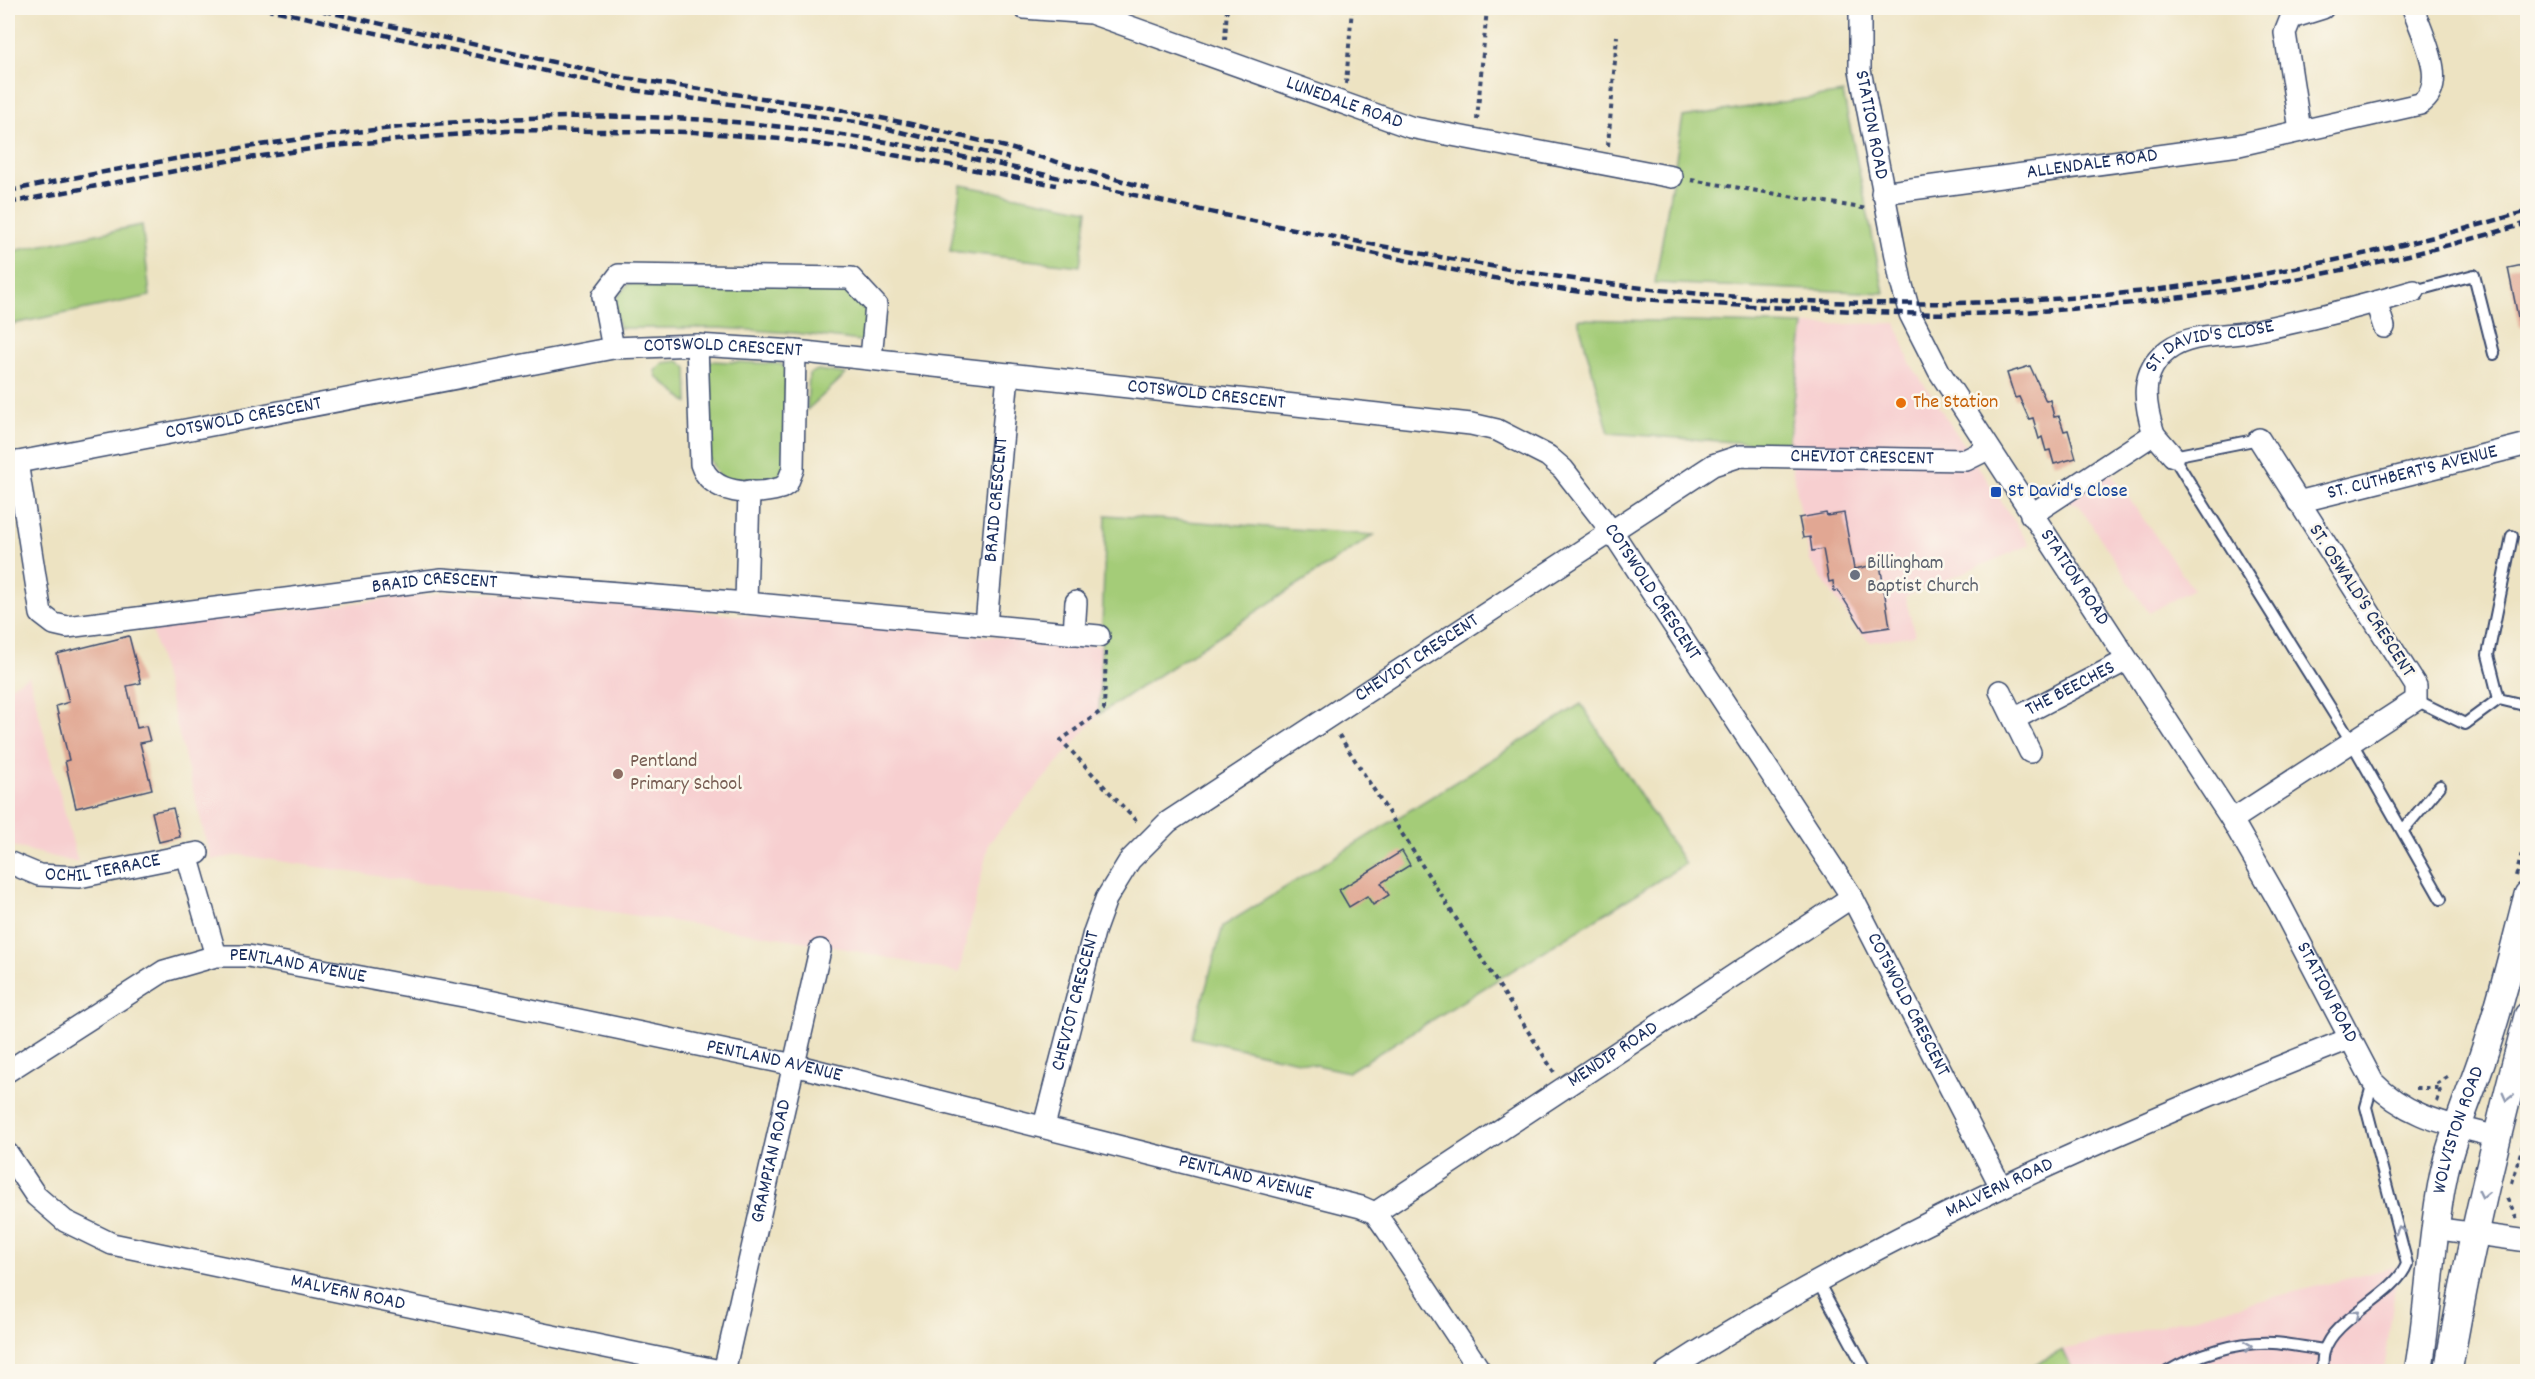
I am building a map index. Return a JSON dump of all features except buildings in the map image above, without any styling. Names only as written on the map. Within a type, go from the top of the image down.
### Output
[{"type":"street","name":"LUNEDALE ROAD","points":[[1024,8],[1091,10],[1410,127],[1672,177]]},
{"type":"street","name":"STATION ROAD","points":[[1860,8],[1860,70],[1884,202],[1910,314],[1939,371],[2232,820],[2285,912],[2373,1082],[2401,1107],[2497,1137]]},
{"type":"street","points":[[2300,130],[2285,33],[2291,18],[2323,8]]},
{"type":"street","name":"ALLENDALE ROAD","points":[[1884,202],[2239,145],[2420,104],[2429,99],[2434,89],[2435,77],[2413,8]]},
{"type":"street","points":[[613,348],[603,296],[619,275],[851,278],[876,305],[872,358]]},
{"type":"street","name":"ST. DAVID'S CLOSE","points":[[2154,434],[2145,406],[2144,392],[2148,377],[2158,360],[2169,350],[2196,338],[2247,332],[2414,291]]},
{"type":"street","points":[[2376,302],[2384,327]]},
{"type":"street","points":[[697,345],[701,464],[705,476],[718,488],[749,491],[781,488],[791,477],[795,351]]},
{"type":"street","name":"COTSWOLD CRESCENT","points":[[12,463],[613,348],[697,345],[872,358],[1471,424],[1497,430],[1532,447],[1563,469],[1613,532],[1852,897],[2001,1187]]},
{"type":"street","name":"BRAID CRESCENT","points":[[986,625],[1008,374]]},
{"type":"street","points":[[2031,514],[2154,434],[2173,456]]},
{"type":"street","name":"ST. OSWALD'S CRESCENT","points":[[2232,820],[2416,700],[2416,686],[2259,439]]},
{"type":"street","name":"ST. CUTHBERT'S AVENUE","points":[[2298,502],[2528,444]]},
{"type":"street","name":"CHEVIOT CRESCENT","points":[[1044,1126],[1094,932],[1106,898],[1130,860],[1168,822],[1713,465],[1740,456],[1966,460],[1988,449]]},
{"type":"street","name":"BRAID CRESCENT","points":[[12,463],[41,614],[54,624],[67,627],[442,579],[746,603],[1099,636]]},
{"type":"street","points":[[746,603],[749,491]]},
{"type":"street","points":[[1074,634],[1076,602]]},
{"type":"street","name":"THE BEECHES","points":[[2014,719],[2127,660]]},
{"type":"street","name":"THE BEECHES","points":[[2000,691],[2031,752]]},
{"type":"street","name":"OCHIL TERRACE","points":[[8,862],[39,875],[79,877],[192,854],[216,956]]},
{"type":"street","name":"WOLVISTON ROAD","points":[[2418,1371],[2425,1334],[2433,1228],[2444,1171],[2457,1126],[2496,1016],[2528,895]]},
{"type":"street","name":"MENDIP ROAD","points":[[1375,1214],[1852,897]]},
{"type":"street","name":"GRAMPIAN ROAD","points":[[724,1371],[820,950]]},
{"type":"street","name":"PENTLAND AVENUE","points":[[8,1071],[164,971],[216,956],[249,956],[285,961],[794,1065],[1361,1207],[1375,1214]]},
{"type":"street","name":"WOLVISTON ROAD","points":[[2448,1371],[2475,1234],[2497,1137],[2522,1058],[2528,1016]]},
{"type":"street","name":"MALVERN ROAD","points":[[1666,1371],[1818,1282],[2001,1187],[2176,1107],[2349,1039]]},
{"type":"street","name":"MALVERN ROAD","points":[[8,1154],[36,1196],[66,1221],[112,1244],[724,1371]]},
{"type":"street","points":[[1375,1214],[1481,1371]]},
{"type":"street","points":[[2433,1228],[2475,1234],[2523,1232]]},
{"type":"lane","name":"ST. DAVID'S CLOSE","points":[[2414,291],[2474,275],[2494,354]]},
{"type":"lane","points":[[2259,439],[2173,456],[2351,741],[2404,829],[2441,899]]},
{"type":"lane","points":[[2499,699],[2488,655],[2512,536]]},
{"type":"lane","points":[[2416,700],[2465,724],[2499,699],[2528,706]]},
{"type":"lane","points":[[2404,829],[2440,786]]},
{"type":"lane","points":[[2322,1371],[2324,1350],[2342,1326],[2401,1278],[2404,1271],[2406,1255],[2366,1107],[2373,1082]]},
{"type":"lane","points":[[1818,1282],[1868,1371]]},
{"type":"lane","points":[[2167,1371],[2191,1358],[2246,1345],[2272,1343],[2324,1350]]},
{"type":"path","points":[[1225,41],[1227,8]]},
{"type":"path","points":[[1345,94],[1352,8]]},
{"type":"path","points":[[1477,124],[1487,8]]},
{"type":"path","points":[[1608,154],[1617,36]]},
{"type":"path","points":[[1672,177],[1884,202]]},
{"type":"path","points":[[1099,636],[1106,644],[1104,709],[1061,740],[1151,837]]},
{"type":"path","points":[[1327,716],[1564,1088]]},
{"type":"path","points":[[2411,1086],[2434,1089],[2439,1088],[2438,1083],[2443,1083]]},
{"type":"path","points":[[2523,1232],[2506,1197],[2516,1174],[2528,1128]]},
{"type":"shaded area","points":[[1896,323],[1910,363],[2030,545],[1905,597],[1915,635],[1871,642],[1858,631],[1810,561],[1788,446],[1804,325]]},
{"type":"shaded area","points":[[2111,473],[2193,589],[2149,613],[2078,504],[2054,502]]},
{"type":"shaded area","name":"Pentland Primary School","points":[[458,591],[1101,646],[1099,714],[989,843],[959,973],[828,945],[240,855],[211,860],[151,626]]},
{"type":"shaded area","points":[[29,676],[78,863],[8,845],[8,688]]},
{"type":"shaded area","points":[[2398,1266],[2384,1371],[2073,1371],[2063,1350]]},
{"type":"green space","points":[[1843,93],[1884,293],[1655,283],[1683,117]]},
{"type":"green space","points":[[961,185],[1088,210],[1080,266],[950,251]]},
{"type":"green space","points":[[142,225],[150,296],[8,325],[8,252]]},
{"type":"green space","points":[[629,283],[853,284],[870,310],[867,337],[861,341],[795,333],[720,328],[619,328],[613,302]]},
{"type":"green space","points":[[1578,319],[1804,325],[1788,446],[1609,433]]},
{"type":"green space","points":[[679,361],[687,368],[688,403],[657,377],[655,371],[663,363]]},
{"type":"green space","points":[[710,361],[781,364],[786,369],[785,469],[772,482],[721,480],[708,456],[705,368]]},
{"type":"green space","points":[[818,370],[846,374],[807,410],[809,374]]},
{"type":"green space","points":[[1106,515],[1374,535],[1099,714]]},
{"type":"green space","points":[[1581,704],[1685,864],[1348,1072],[1192,1038],[1223,926]]},
{"type":"green space","points":[[2063,1350],[2073,1371],[2022,1371]]},
{"type":"railway","points":[[264,8],[626,89],[863,123],[1009,158]]},
{"type":"railway","points":[[310,8],[625,78],[830,108],[911,124],[1006,147],[1150,189]]},
{"type":"railway","points":[[8,191],[200,155],[393,128],[490,120],[588,117],[685,119],[783,127],[907,146],[1273,225],[1429,255],[1586,281],[1764,299],[1911,303],[2060,299],[2207,283],[2373,252],[2528,211]]},
{"type":"railway","points":[[8,203],[227,161],[332,146],[506,130],[694,132],[781,139],[888,154],[1056,185]]},
{"type":"railway","points":[[1332,245],[1493,278],[1607,295],[1759,306],[1896,313],[1975,314],[2136,303],[2268,284],[2398,257],[2528,223]]},
{"type":"place","name":"The Station","points":[[1901,403]]},
{"type":"place","name":"St David's Close","points":[[1996,492]]},
{"type":"place","name":"Billingham Baptist Church","points":[[1855,575]]},
{"type":"place","name":"Pentland Primary School","points":[[618,774]]}]
